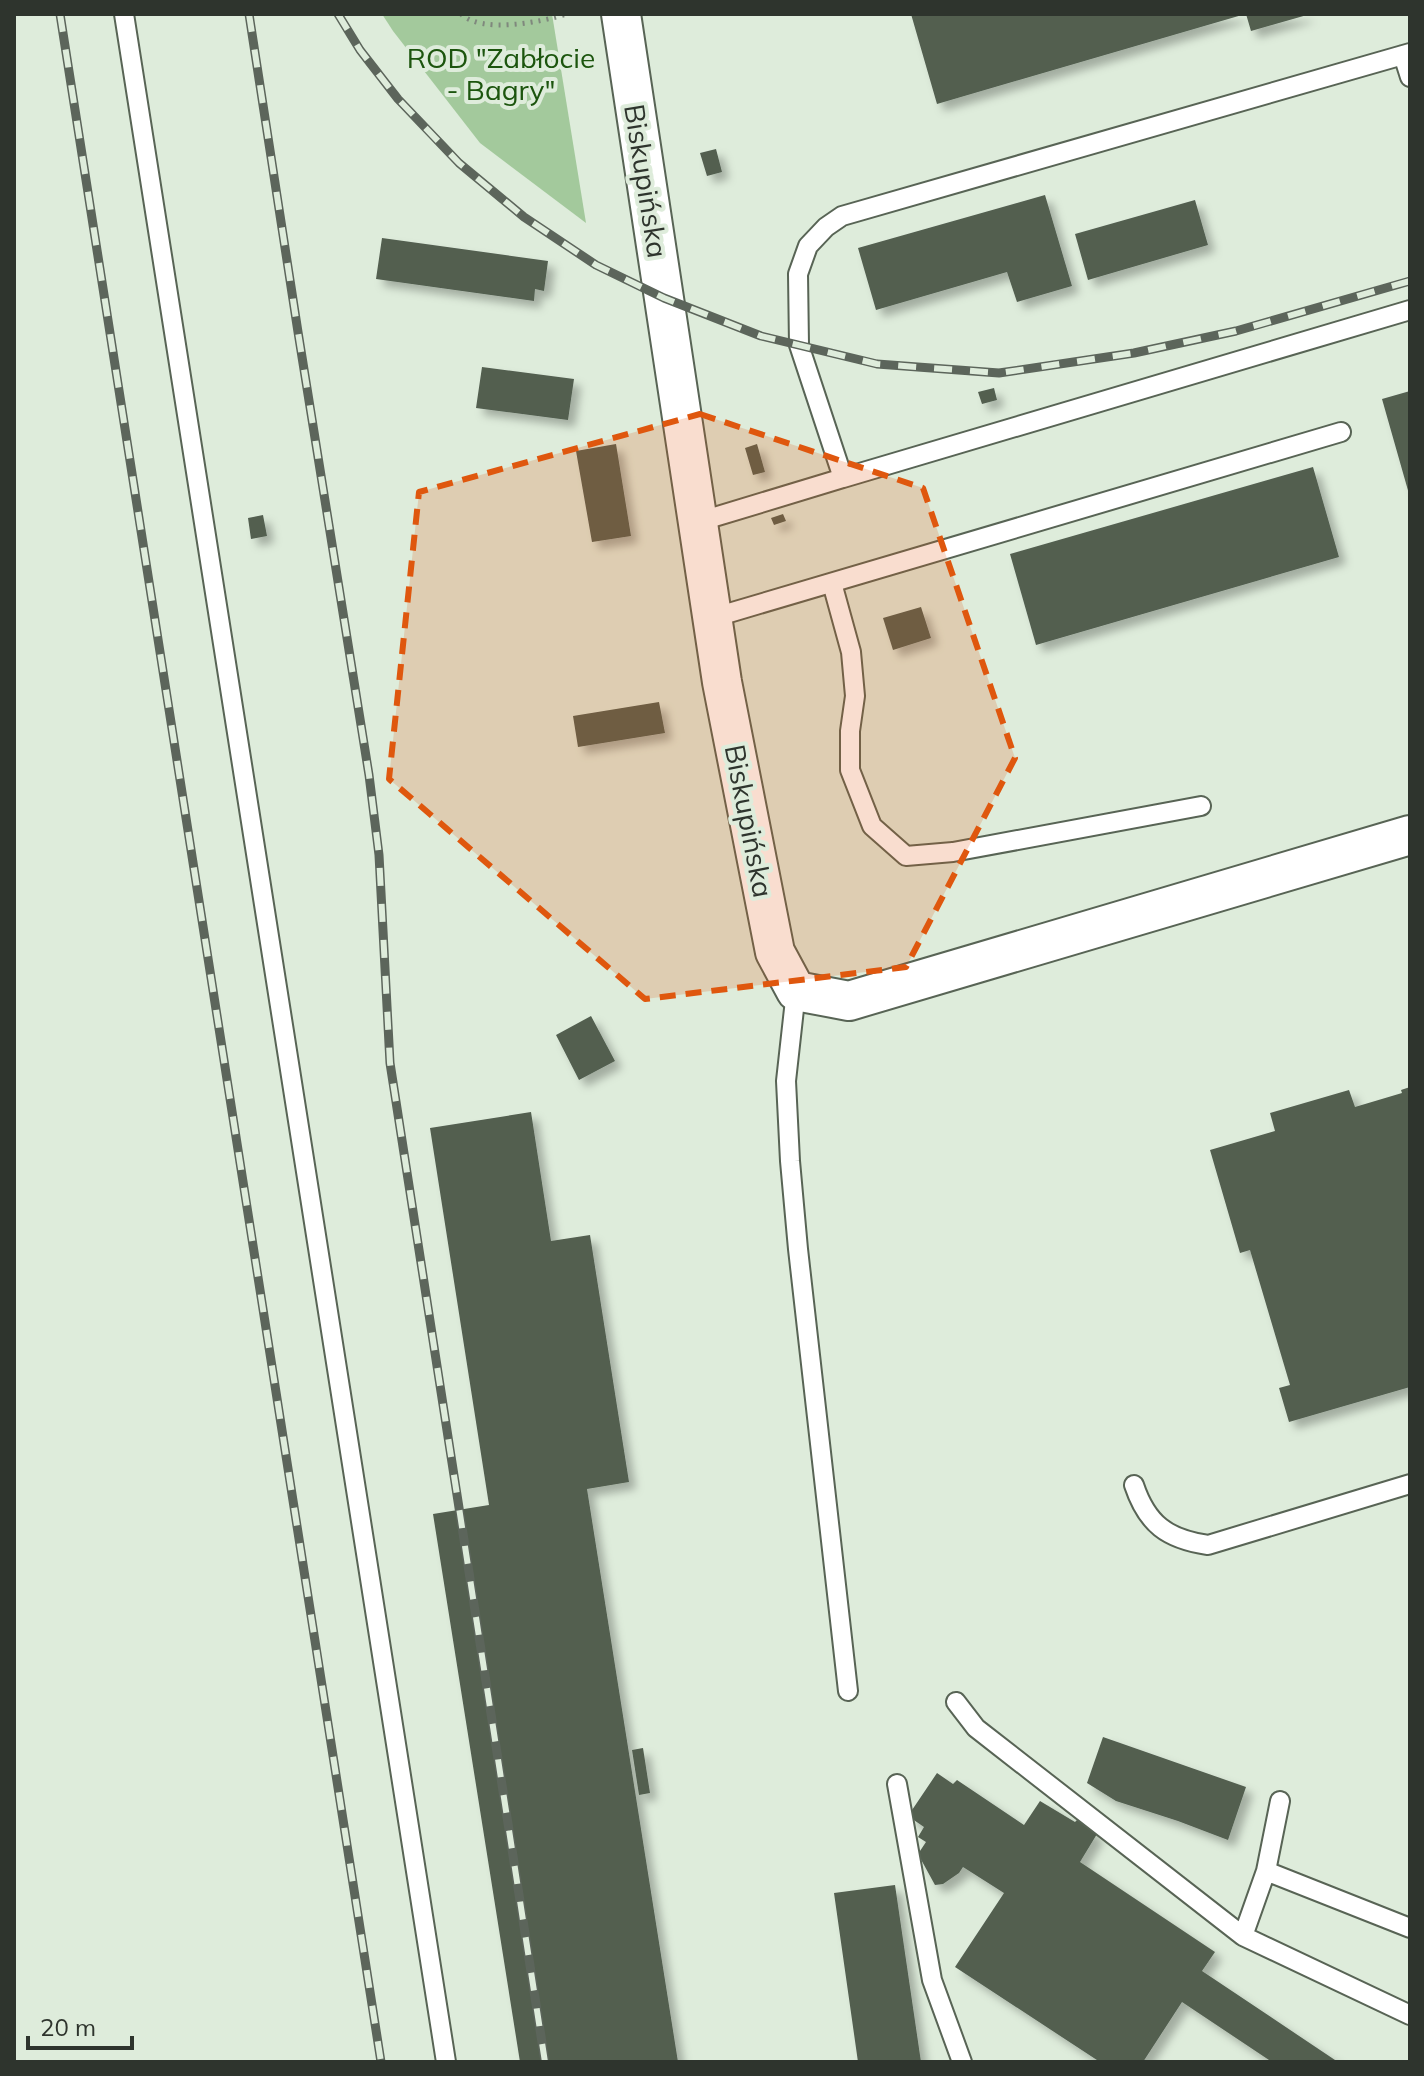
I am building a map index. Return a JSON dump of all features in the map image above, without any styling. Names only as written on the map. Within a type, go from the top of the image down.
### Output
[{"type":"street","name":"Biskupińska","points":[[621,14],[722,682],[775,952],[796,991]]},
{"type":"street","points":[[796,991],[849,1001],[1410,835]]},
{"type":"lane","points":[[124,14],[446,2062]]},
{"type":"lane","points":[[843,478],[799,345],[798,274],[808,246],[826,227],[842,216],[1407,54],[1410,77]]},
{"type":"lane","points":[[698,522],[1410,310]]},
{"type":"lane","points":[[712,618],[1341,432]]},
{"type":"lane","points":[[832,583],[851,652],[855,696],[850,731],[850,770],[872,826],[906,856],[953,852],[1201,806]]},
{"type":"lane","points":[[796,991],[786,1081],[790,1161],[848,1691]]},
{"type":"lane","points":[[1134,1485],[1141,1507],[1160,1527],[1185,1542],[1208,1545],[1410,1484]]},
{"type":"lane","points":[[956,1702],[976,1728],[1243,1936],[1410,2015]]},
{"type":"lane","points":[[897,1784],[932,1980],[962,2062]]},
{"type":"lane","points":[[1243,1936],[1266,1871],[1280,1801]]},
{"type":"lane","points":[[1266,1871],[1410,1928]]},
{"type":"path","points":[[461,14],[482,25],[498,25],[567,14]]},
{"type":"highlighted area","points":[[700,414],[923,488],[1015,758],[906,967],[645,999],[389,779],[419,492]]},
{"type":"green space","name":"ROD \"Zabłocie - Bagry\"","points":[[382,14],[552,14],[586,223],[480,143]]},
{"type":"building","points":[[911,14],[1242,14],[1242,15],[937,104]]},
{"type":"building","points":[[1246,14],[1307,14],[1307,15],[1251,31]]},
{"type":"building","points":[[716,149],[722,172],[707,176],[700,153]]},
{"type":"building","points":[[1045,195],[1072,286],[1017,302],[1007,272],[876,310],[858,248]]},
{"type":"building","points":[[1195,200],[1208,245],[1088,280],[1075,234]]},
{"type":"building","points":[[382,238],[548,261],[544,291],[535,289],[534,301],[376,279]]},
{"type":"building","points":[[482,367],[574,379],[568,420],[476,408]]},
{"type":"building","points":[[994,388],[997,400],[982,404],[978,392]]},
{"type":"building","points":[[1410,391],[1410,494],[1409,494],[1382,399]]},
{"type":"building","points":[[616,444],[631,536],[592,542],[576,451]]},
{"type":"building","points":[[757,444],[765,472],[753,475],[745,448]]},
{"type":"building","points":[[1313,467],[1339,557],[1036,645],[1010,554]]},
{"type":"building","points":[[783,514],[786,521],[774,525],[771,518]]},
{"type":"building","points":[[263,515],[267,536],[251,539],[248,518]]},
{"type":"building","points":[[921,607],[931,638],[893,650],[883,618]]},
{"type":"building","points":[[659,702],[665,733],[578,747],[573,716]]},
{"type":"building","points":[[591,1016],[615,1061],[579,1080],[556,1035]]},
{"type":"building","points":[[1410,1087],[1410,1387],[1289,1422],[1279,1388],[1290,1385],[1250,1250],[1240,1253],[1210,1150],[1275,1131],[1270,1113],[1349,1090],[1355,1107],[1402,1093],[1401,1090]]},
{"type":"building","points":[[531,1112],[551,1241],[590,1235],[629,1482],[587,1489],[678,2062],[520,2062],[433,1514],[489,1505],[430,1128]]},
{"type":"building","points":[[1103,1737],[1246,1787],[1228,1840],[1116,1801],[1087,1783]]},
{"type":"building","points":[[643,1748],[650,1793],[639,1795],[632,1750]]},
{"type":"building","points":[[937,1773],[953,1784],[957,1780],[1024,1825],[1040,1801],[1097,1834],[1080,1862],[1215,1952],[1202,1971],[1338,2062],[1272,2062],[1182,2002],[1143,2062],[1100,2062],[955,1967],[1004,1893],[963,1867],[943,1884],[935,1885],[918,1854],[926,1842],[918,1837],[924,1827],[908,1816]]},
{"type":"building","points":[[895,1885],[921,2062],[858,2062],[834,1893]]},
{"type":"railway","points":[[60,14],[381,2062]]},
{"type":"railway","points":[[249,14],[369,775],[379,855],[390,1063],[545,2062]]},
{"type":"railway","points":[[338,14],[360,50],[398,99],[459,163],[524,217],[596,265],[664,298],[761,336],[877,364],[999,373],[1134,353],[1236,331],[1410,281]]}]
